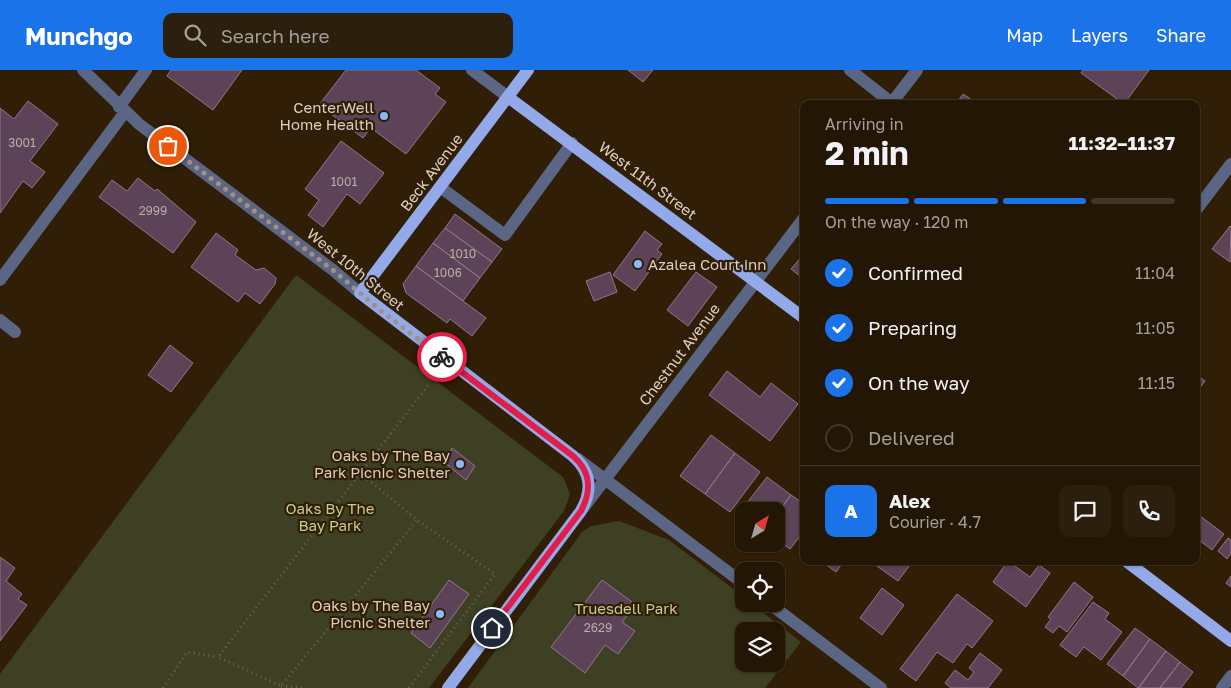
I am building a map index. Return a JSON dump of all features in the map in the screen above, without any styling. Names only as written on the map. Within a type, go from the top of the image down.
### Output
[{"type":"main road","name":"Beck Avenue","points":[[360,293],[528,70]]},
{"type":"main road","name":"West 11th Street","points":[[508,97],[800,315]]},
{"type":"main road","name":"West 10th Street","points":[[360,293],[573,456],[587,473],[589,487]]},
{"type":"main road","name":"Chestnut Avenue","points":[[448,688],[581,511],[589,487]]},
{"type":"main road","points":[[1131,565],[1231,641]]},
{"type":"street","name":"West 10th Street","points":[[83,70],[122,110],[333,270],[360,293]]},
{"type":"street","points":[[0,280],[122,110],[146,70]]},
{"type":"street","name":"West 11th Street","points":[[472,70],[508,97]]},
{"type":"street","points":[[850,70],[887,100]]},
{"type":"street","points":[[895,100],[917,70]]},
{"type":"street","points":[[440,187],[505,235],[572,143]]},
{"type":"street","points":[[1200,205],[1231,164]]},
{"type":"street","name":"Chestnut Avenue","points":[[581,511],[800,223]]},
{"type":"street","points":[[0,320],[15,332]]},
{"type":"street","name":"West 10th Street","points":[[573,456],[735,577]]},
{"type":"street","points":[[781,612],[881,688]]},
{"type":"street","points":[[1222,688],[1231,676]]},
{"type":"path","points":[[218,657],[430,383]]},
{"type":"path","points":[[360,473],[417,520],[494,574],[409,688]]},
{"type":"path","points":[[280,686],[417,520]]},
{"type":"path","points":[[163,688],[187,652],[218,657],[280,686],[303,688]]},
{"type":"green space","name":"Oaks By The Bay Park","points":[[296,275],[563,477],[570,494],[564,511],[429,688],[0,688],[0,674]]},
{"type":"green space","name":"Truesdell Park","points":[[619,521],[669,540],[735,590],[735,612],[762,612],[775,622],[735,622],[735,672],[778,672],[765,688],[468,688],[582,532],[591,526]]},
{"type":"green space","name":"Truesdell Park","points":[[785,630],[801,642],[785,662]]},
{"type":"building","points":[[171,70],[242,70],[213,110],[167,76]]},
{"type":"building","name":"CenterWell Home Health","points":[[346,70],[416,70],[440,88],[435,94],[446,102],[406,154],[371,128],[363,138],[319,105]]},
{"type":"building","points":[[628,70],[653,70],[643,82]]},
{"type":"building","points":[[1083,70],[1149,70],[1127,100],[1118,100],[1081,73]]},
{"type":"building","points":[[963,94],[972,100],[959,100]]},
{"type":"building","points":[[28,101],[58,124],[30,161],[45,172],[32,188],[23,181],[0,213],[0,108],[14,119]]},
{"type":"building","points":[[341,141],[384,173],[360,204],[347,194],[323,227],[308,215],[319,200],[305,189]]},
{"type":"building","points":[[138,178],[155,191],[157,189],[196,222],[173,253],[99,197],[112,180],[127,191]]},
{"type":"building","points":[[455,214],[502,249],[492,262],[445,228]]},
{"type":"building","points":[[1231,227],[1230,262],[1212,249]]},
{"type":"building","points":[[445,228],[492,262],[480,278],[433,243]]},
{"type":"building","name":"Azalea Court inn","points":[[645,231],[662,244],[657,250],[662,254],[635,291],[613,275]]},
{"type":"building","points":[[216,233],[238,250],[235,255],[256,270],[264,268],[276,278],[275,284],[260,304],[245,293],[238,302],[191,267]]},
{"type":"building","points":[[433,243],[480,278],[463,301],[416,266]]},
{"type":"building","points":[[800,259],[800,276],[791,269]]},
{"type":"building","points":[[416,266],[486,318],[472,336],[450,319],[447,323],[406,293],[403,284]]},
{"type":"building","points":[[610,272],[617,292],[594,301],[586,281]]},
{"type":"building","points":[[696,272],[717,287],[688,326],[667,310]]},
{"type":"building","points":[[170,345],[193,363],[171,392],[148,375]]},
{"type":"building","points":[[727,371],[760,397],[771,383],[798,404],[770,441],[709,395]]},
{"type":"building","points":[[1200,378],[1205,381],[1200,388]]},
{"type":"building","points":[[711,435],[735,453],[705,494],[680,476]]},
{"type":"building","name":"Oaks by The Bay Park Picnic Shelter","points":[[452,448],[475,466],[466,480],[444,462]]},
{"type":"building","points":[[735,453],[760,472],[738,502],[735,502],[730,512],[705,494]]},
{"type":"building","points":[[767,477],[791,495],[785,503],[748,502]]},
{"type":"building","points":[[791,495],[800,501],[800,536],[790,549],[785,545],[785,503]]},
{"type":"building","points":[[1200,516],[1224,534],[1212,550],[1200,541]]},
{"type":"building","points":[[1228,538],[1231,540],[1231,553],[1227,559],[1218,551]]},
{"type":"building","points":[[0,557],[15,568],[6,581],[22,594],[18,599],[27,605],[0,641]]},
{"type":"building","points":[[826,565],[841,565],[836,572]]},
{"type":"building","points":[[875,565],[910,565],[898,581]]},
{"type":"building","points":[[1005,565],[1014,565],[1030,577],[1039,565],[1050,573],[1026,607],[993,582]]},
{"type":"building","points":[[1231,576],[1231,587],[1226,583]]},
{"type":"building","name":"Oaks by The Bay Picnic Shelter","points":[[449,580],[469,594],[430,648],[411,633]]},
{"type":"building","points":[[602,580],[636,605],[622,622],[635,631],[618,654],[605,645],[585,673],[551,647]]},
{"type":"building","points":[[1074,582],[1093,597],[1067,632],[1059,626],[1053,633],[1045,627],[1051,619],[1048,617]]},
{"type":"building","points":[[882,588],[904,605],[882,635],[860,618]]},
{"type":"building","points":[[957,594],[993,621],[972,648],[967,644],[953,663],[937,652],[916,681],[900,669]]},
{"type":"building","points":[[1093,602],[1109,613],[1105,619],[1122,632],[1101,660],[1084,647],[1076,657],[1060,645]]},
{"type":"building","points":[[1135,628],[1150,639],[1123,676],[1107,664]]},
{"type":"building","points":[[1150,639],[1166,651],[1138,688],[1123,676]]},
{"type":"building","points":[[1166,651],[1180,662],[1160,688],[1139,688]]},
{"type":"building","points":[[980,653],[1002,670],[988,688],[951,688],[945,683],[955,670],[968,680],[974,672],[969,668]]},
{"type":"building","points":[[1180,662],[1193,672],[1181,688],[1160,688]]},
{"type":"way so far","points":[[168,146],[333,270],[381,311],[442,357]]},
{"type":"place","name":"CenterWell Home Health","points":[[384,116]]},
{"type":"place","name":"Azalea Court inn","points":[[638,264]]},
{"type":"place","name":"Oaks by The Bay Park Picnic Shelter","points":[[460,464]]},
{"type":"place","name":"Oaks by The Bay Picnic Shelter","points":[[440,614]]},
{"type":"route","points":[[442,357],[573,456],[584,467],[589,479],[588,497],[581,511],[492,628]]}]
